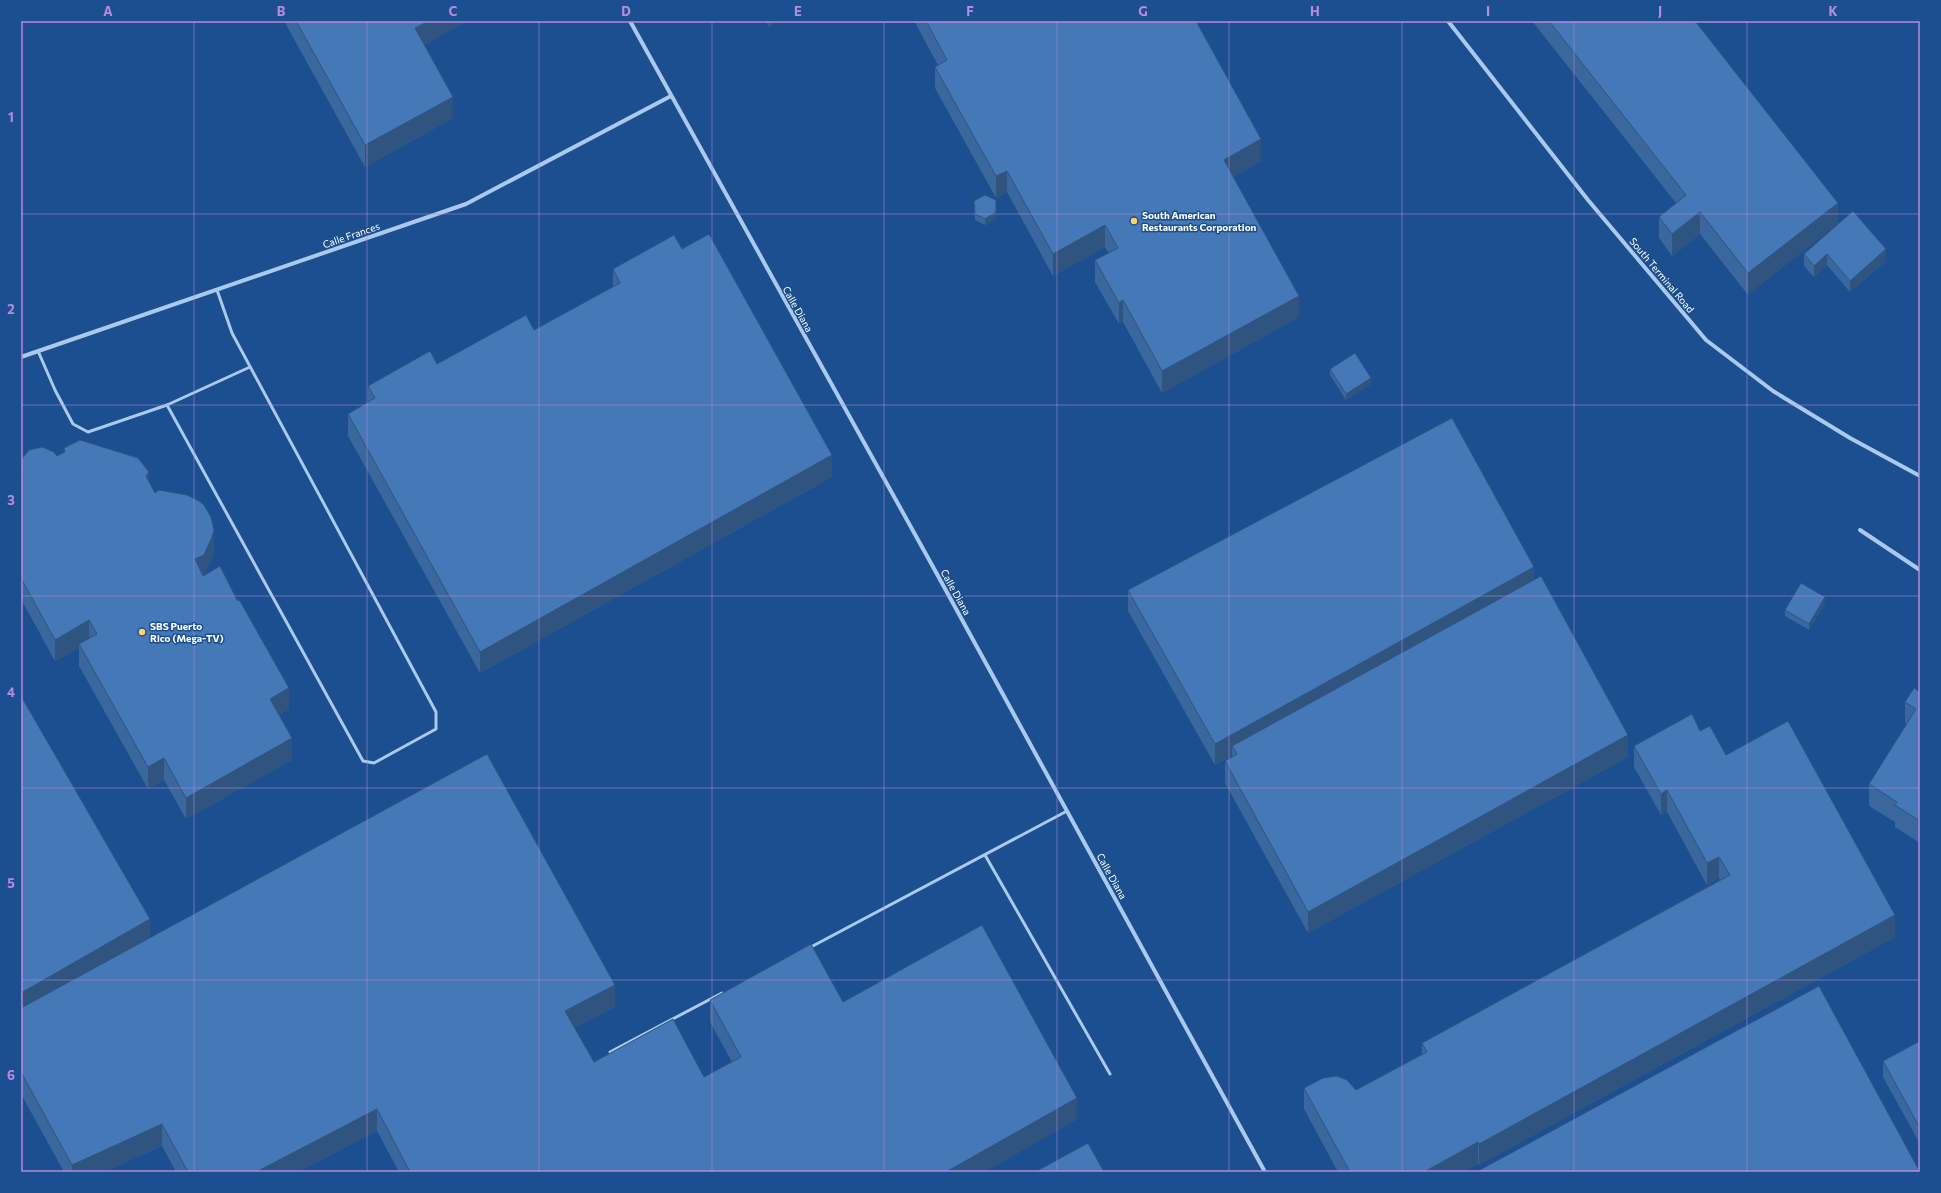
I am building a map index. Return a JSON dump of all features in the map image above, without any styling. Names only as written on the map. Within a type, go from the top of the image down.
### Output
[{"type":"street","name":"Calle Diana","points":[[630,21],[1265,1172]]},
{"type":"street","name":"South Terminal Road","points":[[1448,21],[1588,200],[1706,340],[1773,391],[1850,438],[1920,476]]},
{"type":"street","name":"Calle Frances","points":[[21,357],[466,204],[671,96]]},
{"type":"street","points":[[1860,530],[1920,570]]},
{"type":"lane","points":[[167,405],[363,761],[374,763],[436,729],[436,712],[232,333],[217,290]]},
{"type":"lane","points":[[38,351],[73,424],[88,432],[167,405],[250,367]]},
{"type":"lane","points":[[808,948],[1067,811]]},
{"type":"lane","points":[[985,855],[1110,1074]]},
{"type":"lane","points":[[610,1052],[723,993]]},
{"type":"building","points":[[296,21],[429,21],[415,28],[453,97],[365,145]]},
{"type":"building","name":"South American Restaurants Corporation","points":[[926,21],[1196,21],[1261,139],[1224,160],[1299,296],[1162,371],[1123,300],[1119,303],[1095,260],[1118,248],[1105,225],[1053,254],[1007,171],[996,176],[935,67],[947,60]]},
{"type":"building","points":[[1549,21],[1695,21],[1838,203],[1748,273],[1700,212],[1672,234],[1659,217],[1686,195]]},
{"type":"building","points":[[985,195],[996,200],[996,212],[985,219],[975,214],[974,201]]},
{"type":"building","points":[[1853,211],[1886,249],[1850,281],[1827,254],[1814,266],[1804,254]]},
{"type":"building","points":[[709,234],[832,455],[480,652],[348,414],[375,398],[368,386],[430,351],[437,364],[526,315],[534,330],[620,283],[613,269],[674,235],[682,249]]},
{"type":"building","points":[[1355,353],[1371,378],[1346,394],[1330,369]]},
{"type":"building","points":[[1452,418],[1534,567],[1215,744],[1128,590]]},
{"type":"building","name":"SBS Puerto Rico (Mega-TV)","points":[[80,440],[138,458],[149,472],[146,476],[155,493],[159,490],[187,495],[204,505],[211,517],[214,530],[204,555],[195,559],[203,576],[220,566],[237,600],[240,601],[289,688],[270,699],[292,738],[186,798],[164,758],[148,767],[79,644],[97,634],[89,620],[55,640],[21,578],[21,460],[29,450],[42,447],[54,452],[57,456],[65,452],[64,448]]},
{"type":"building","points":[[1541,576],[1628,735],[1308,912],[1225,761],[1237,754],[1232,746]]},
{"type":"building","points":[[1801,583],[1825,597],[1809,624],[1785,610]]},
{"type":"building","points":[[1914,688],[1920,692],[1920,821],[1895,805],[1897,802],[1869,784],[1916,709],[1905,702]]},
{"type":"building","points":[[21,696],[150,919],[21,993]]},
{"type":"building","points":[[1692,714],[1700,731],[1710,726],[1726,755],[1788,721],[1895,915],[1479,1144],[1478,1142],[1424,1172],[1350,1172],[1304,1088],[1323,1078],[1337,1076],[1347,1080],[1356,1090],[1427,1052],[1422,1043],[1730,875],[1719,857],[1707,863],[1667,790],[1661,794],[1634,746]]},
{"type":"building","points":[[487,754],[615,985],[565,1011],[594,1062],[673,1019],[704,1077],[741,1057],[710,1000],[811,944],[843,1002],[982,925],[1077,1098],[946,1172],[410,1172],[377,1109],[256,1172],[188,1172],[162,1124],[72,1165],[21,1072],[21,1008]]},
{"type":"building","points":[[1819,986],[1920,1172],[1476,1172]]},
{"type":"building","points":[[1920,1041],[1920,1128],[1883,1061]]},
{"type":"building","points":[[1088,1143],[1104,1172],[1035,1172]]},
{"type":"place","name":"South American Restaurants Corporation","points":[[1134,221]]},
{"type":"place","name":"SBS Puerto Rico (Mega-TV)","points":[[142,632]]}]
